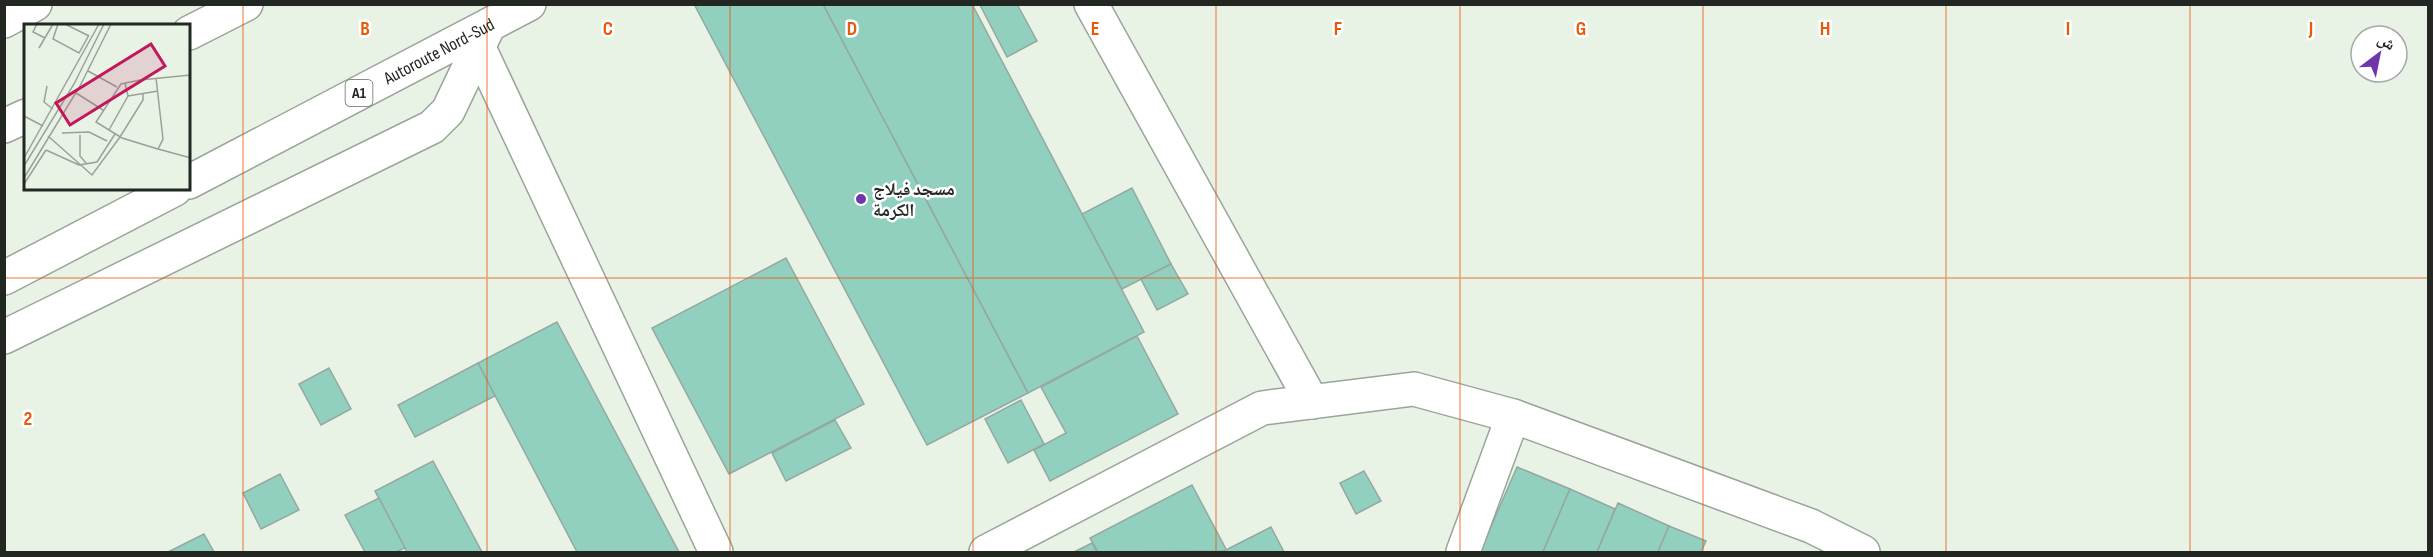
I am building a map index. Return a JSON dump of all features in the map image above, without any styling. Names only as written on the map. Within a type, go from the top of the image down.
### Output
[{"type":"main road","points":[[4,21],[35,4]]},
{"type":"main road","points":[[190,32],[246,4]]},
{"type":"main road","name":"Autoroute Nord-Sud","points":[[190,182],[484,37],[529,4]]},
{"type":"main road","points":[[1091,4],[1312,402]]},
{"type":"main road","points":[[4,337],[432,127],[448,111],[484,37]]},
{"type":"main road","points":[[484,37],[716,552]]},
{"type":"main road","points":[[4,126],[24,117]]},
{"type":"main road","points":[[4,278],[173,190]]},
{"type":"main road","points":[[986,552],[1262,408],[1414,389],[1513,417],[1810,526],[1863,552]]},
{"type":"main road","points":[[1463,552],[1513,417]]},
{"type":"building","name":"مسجد فيلاج الكرمة","points":[[694,4],[823,4],[1028,393],[927,445]]},
{"type":"building","points":[[823,4],[972,4],[1144,332],[1028,393]]},
{"type":"building","points":[[1017,4],[1037,41],[1007,57],[980,5]]},
{"type":"building","points":[[1132,188],[1171,264],[1122,289],[1082,214]]},
{"type":"building","points":[[786,258],[864,404],[729,474],[652,328]]},
{"type":"building","points":[[1171,264],[1188,294],[1157,310],[1141,279]]},
{"type":"building","points":[[557,322],[679,552],[577,552],[478,363]]},
{"type":"building","points":[[1137,336],[1178,414],[1050,481],[1034,450],[1066,433],[1041,387]]},
{"type":"building","points":[[478,363],[495,396],[415,437],[398,405]]},
{"type":"building","points":[[329,368],[351,409],[321,425],[299,384]]},
{"type":"building","points":[[1021,400],[1044,444],[1008,463],[985,419]]},
{"type":"building","points":[[835,420],[851,448],[786,481],[772,453]]},
{"type":"building","points":[[433,461],[482,552],[407,552],[375,491]]},
{"type":"building","points":[[1517,467],[1570,489],[1543,552],[1480,552]]},
{"type":"building","points":[[1364,471],[1381,501],[1356,514],[1340,483]]},
{"type":"building","points":[[280,474],[299,510],[261,529],[243,493]]},
{"type":"building","points":[[1192,485],[1227,551],[1098,552],[1090,538]]},
{"type":"building","points":[[1570,489],[1615,509],[1597,552],[1543,552]]},
{"type":"building","points":[[379,498],[405,548],[396,552],[365,552],[345,515]]},
{"type":"building","points":[[1618,503],[1669,526],[1658,552],[1597,552]]},
{"type":"building","points":[[1669,526],[1706,541],[1701,552],[1658,552]]},
{"type":"building","points":[[1271,527],[1284,552],[1222,552]]},
{"type":"building","points":[[204,534],[214,552],[168,552]]},
{"type":"building","points":[[1092,543],[1097,552],[1074,552]]},
{"type":"place","name":"مسجد فيلاج الكرمة","points":[[861,199]]}]
